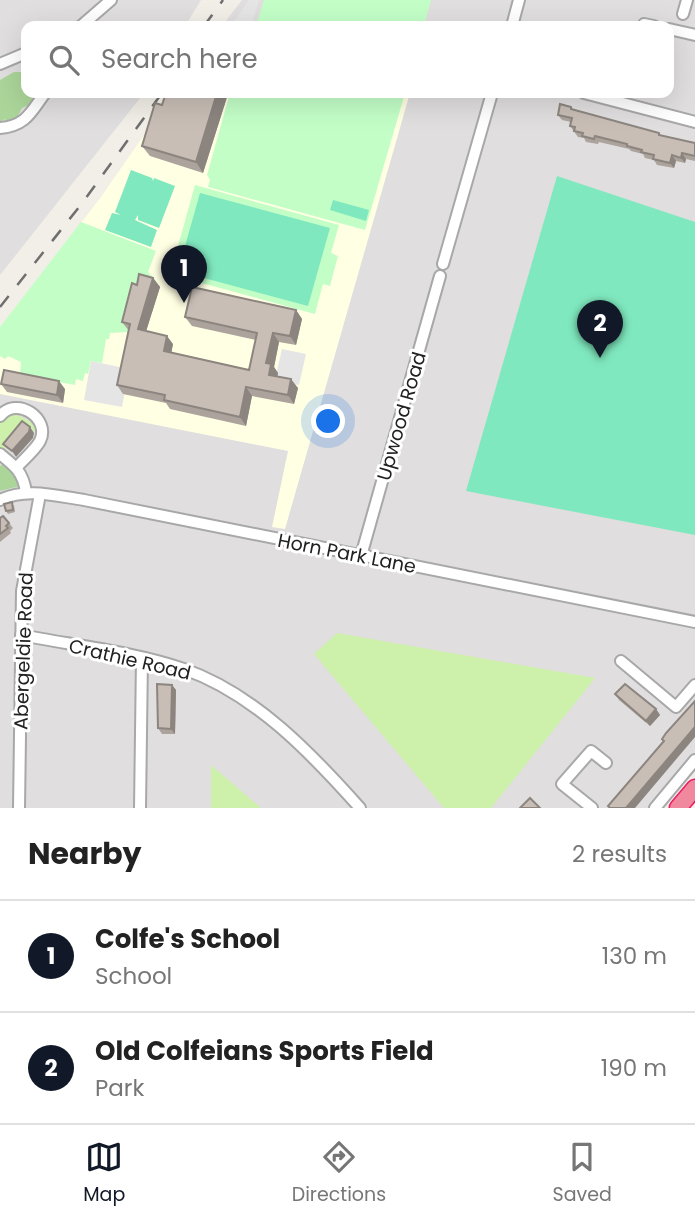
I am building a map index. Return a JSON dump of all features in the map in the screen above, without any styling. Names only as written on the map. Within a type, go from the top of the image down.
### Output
[{"type":"street","points":[[88,21],[111,0]]},
{"type":"street","points":[[513,21],[519,0]]},
{"type":"street","points":[[683,14],[687,0]]},
{"type":"street","points":[[674,30],[695,35]]},
{"type":"street","points":[[0,64],[21,55]]},
{"type":"street","points":[[0,128],[15,127],[22,123],[41,98]]},
{"type":"street","points":[[443,264],[491,98]]},
{"type":"street","points":[[603,98],[695,122]]},
{"type":"street","name":"Upwood Road","points":[[361,556],[440,276]]},
{"type":"street","points":[[0,416],[5,410],[14,407],[26,410],[37,417],[42,428],[40,440],[17,467]]},
{"type":"street","points":[[1,457],[17,467],[24,479],[26,492]]},
{"type":"street","name":"Horn Park Lane","points":[[0,500],[15,493],[26,492],[157,513],[695,622]]},
{"type":"street","name":"Abergeldie Road","points":[[19,808],[22,591],[40,494]]},
{"type":"street","name":"Crathie Road","points":[[20,635],[142,658],[184,669],[222,685],[290,735],[360,808]]},
{"type":"street","points":[[141,808],[142,658]]},
{"type":"street","points":[[621,661],[676,707],[695,685]]},
{"type":"street","points":[[581,743],[606,763]]},
{"type":"street","points":[[591,751],[562,784],[592,808]]},
{"type":"street","points":[[654,808],[695,760]]},
{"type":"street","points":[[673,786],[686,798]]},
{"type":"shaded area","points":[[0,0],[201,0],[188,21],[21,21],[21,98],[140,98],[0,275]]},
{"type":"shaded area","points":[[242,0],[695,0],[695,766],[658,808],[0,808],[0,327],[100,198],[170,98],[674,98],[674,21],[226,21]]},
{"type":"shaded area","points":[[249,0],[259,0],[253,21],[234,21]]},
{"type":"shaded area","points":[[170,98],[409,98],[285,529],[272,527],[288,451],[0,394],[0,327],[100,198]]},
{"type":"shaded area","points":[[282,349],[306,354],[299,385],[275,380]]},
{"type":"shaded area","points":[[91,361],[129,369],[122,407],[84,400]]},
{"type":"green space","points":[[264,0],[431,0],[425,21],[258,21]]},
{"type":"green space","points":[[14,72],[21,72],[21,98],[37,98],[32,104],[22,108],[16,120],[6,122],[5,119],[0,122],[0,80]]},
{"type":"green space","points":[[229,98],[404,98],[365,230],[208,187],[210,180],[207,175]]},
{"type":"green space","points":[[131,170],[152,178],[153,181],[154,178],[175,186],[159,228],[138,220],[138,215],[135,220],[157,230],[151,247],[105,230],[112,213],[121,215],[115,212]]},
{"type":"green space","points":[[557,176],[695,222],[695,535],[466,491]]},
{"type":"green space","points":[[195,185],[339,225],[331,253],[338,256],[330,286],[323,284],[315,314],[198,282],[195,289],[168,282]]},
{"type":"green space","points":[[200,193],[330,228],[308,306],[178,271]]},
{"type":"green space","points":[[333,200],[369,210],[366,221],[330,210]]},
{"type":"green space","points":[[81,222],[156,251],[148,272],[157,282],[145,280],[138,288],[127,332],[110,333],[109,339],[106,339],[102,363],[91,361],[83,381],[76,379],[75,385],[20,375],[21,362],[8,356],[5,359],[0,356],[0,327]]},
{"type":"green space","points":[[12,412],[31,422],[37,429],[35,432],[26,425],[3,451],[0,449],[0,420]]},
{"type":"green space","points":[[4,463],[15,470],[20,486],[0,491],[0,466]]},
{"type":"green space","points":[[337,633],[595,678],[491,808],[444,808],[314,654]]},
{"type":"green space","points":[[211,765],[261,808],[211,808]]},
{"type":"building","points":[[164,98],[215,98],[196,162],[142,146],[155,103],[162,105]]},
{"type":"building","points":[[560,104],[659,135],[695,143],[695,156],[682,153],[681,158],[672,155],[670,163],[653,159],[654,155],[641,152],[642,150],[627,144],[595,136],[594,139],[582,136],[583,133],[574,131],[575,127],[570,126],[572,118],[558,115]]},
{"type":"building","points":[[139,274],[153,278],[138,329],[167,336],[164,351],[249,370],[257,333],[185,317],[192,287],[296,310],[290,336],[273,333],[266,363],[271,364],[269,375],[291,379],[288,395],[246,387],[240,417],[164,400],[165,395],[117,385],[130,324],[122,322],[132,283],[137,285]]},
{"type":"building","points":[[4,370],[59,381],[57,395],[1,384]]},
{"type":"building","points":[[22,421],[30,427],[29,432],[12,451],[3,444]]},
{"type":"building","points":[[12,502],[13,510],[6,511],[4,504]]},
{"type":"building","points":[[3,516],[9,523],[6,526],[8,528],[0,534],[0,518]]},
{"type":"building","points":[[157,684],[172,685],[171,729],[158,728]]},
{"type":"building","points":[[625,684],[656,709],[646,721],[615,694]]},
{"type":"building","points":[[695,701],[695,727],[626,808],[610,808],[608,806]]},
{"type":"building","points":[[530,798],[540,808],[520,808]]},
{"type":"railway","points":[[208,21],[223,0]]},
{"type":"railway","points":[[0,307],[83,202],[158,98]]},
{"type":"place","name":"Colfe's School","points":[[184,303]]},
{"type":"place","name":"Old Colfeians Sports Field","points":[[600,358]]}]
